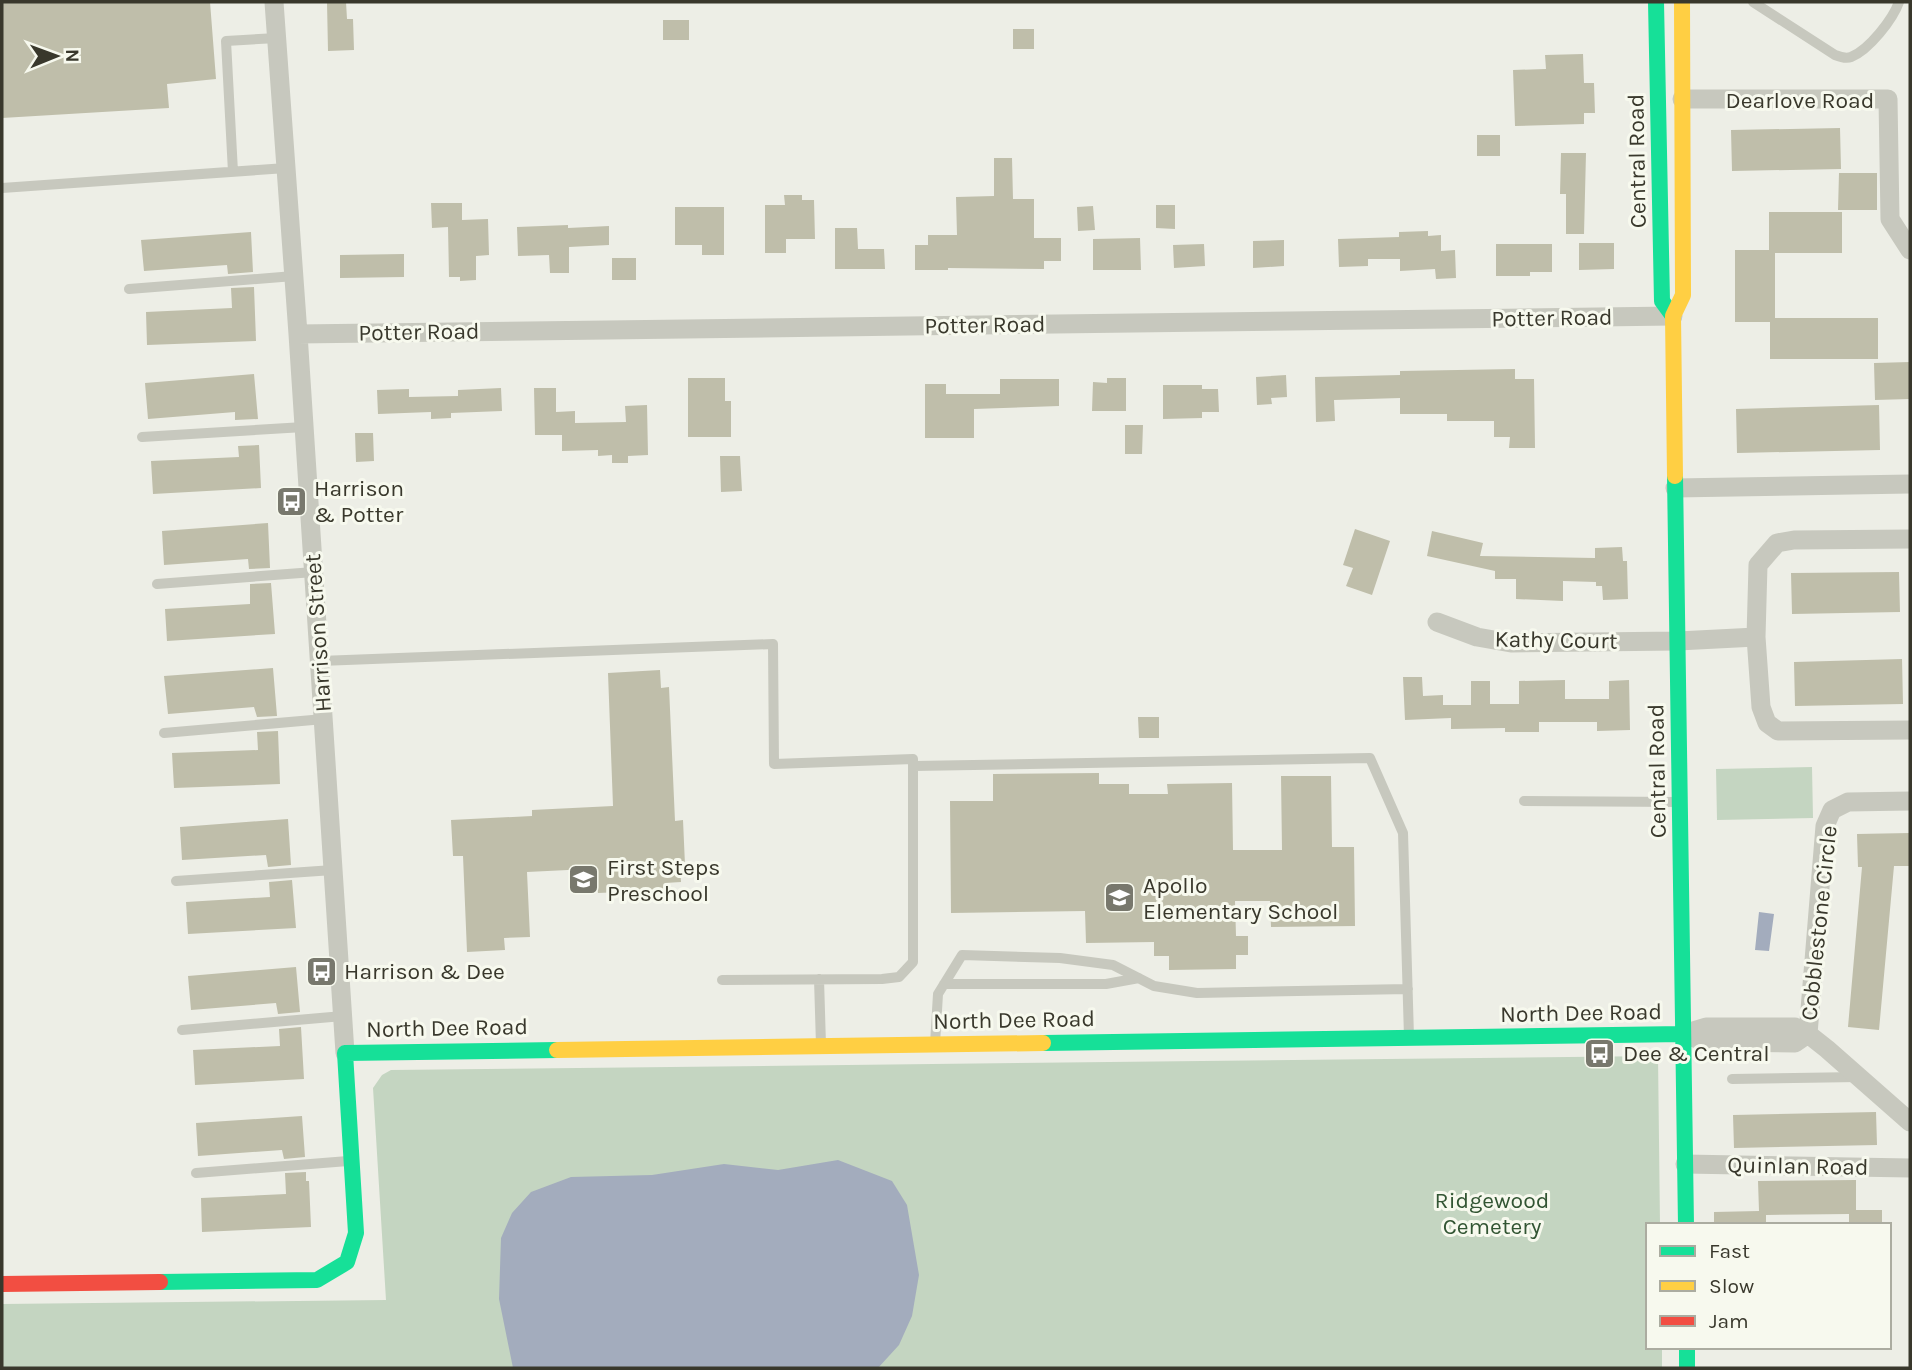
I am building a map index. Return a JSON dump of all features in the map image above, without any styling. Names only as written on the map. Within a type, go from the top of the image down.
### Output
[{"type":"street","name":"Harrison Street","points":[[2,1283],[317,1280],[347,1262],[356,1233],[324,719],[274,2]]},
{"type":"street","name":"Central Road","points":[[1656,2],[1662,301],[1673,316]]},
{"type":"street","name":"Central Road","points":[[1682,2],[1683,295],[1673,316],[1686,1223]]},
{"type":"street","name":"Dearlove Road","points":[[1682,99],[1888,99],[1890,219],[1910,250]]},
{"type":"street","name":"Potter Road","points":[[298,334],[1673,316]]},
{"type":"street","points":[[1675,488],[1910,484]]},
{"type":"street","points":[[1910,539],[1794,540],[1777,543],[1758,565],[1756,637],[1761,707],[1767,723],[1779,731],[1910,730]]},
{"type":"street","name":"Kathy Court","points":[[1437,622],[1477,637],[1511,643],[1756,637]]},
{"type":"street","name":"Cobblestone Circle","points":[[1683,1034],[1706,1027],[1795,1027],[1808,1034],[1825,826],[1832,810],[1848,802],[1910,801]]},
{"type":"street","name":"North Dee Road","points":[[345,1053],[1683,1034]]},
{"type":"street","points":[[1808,1034],[1910,1122]]},
{"type":"street","name":"Quinlan Road","points":[[1685,1164],[1910,1168]]},
{"type":"street","points":[[1687,1349],[1687,1368]]},
{"type":"lane","points":[[1753,2],[1835,55],[1846,58],[1852,57],[1877,37],[1899,2]]},
{"type":"lane","points":[[233,172],[226,41],[277,38]]},
{"type":"lane","points":[[2,188],[286,168]]},
{"type":"lane","points":[[129,289],[294,276]]},
{"type":"lane","points":[[142,437],[304,427]]},
{"type":"lane","points":[[157,584],[314,572]]},
{"type":"lane","points":[[320,661],[773,644],[774,764],[914,759],[913,962],[899,977],[722,980]]},
{"type":"lane","points":[[164,733],[324,719]]},
{"type":"lane","points":[[914,766],[1370,758],[1403,833],[1409,1038]]},
{"type":"lane","points":[[1524,801],[1680,802]]},
{"type":"lane","points":[[176,881],[333,870]]},
{"type":"lane","points":[[935,1044],[937,994],[962,955],[1060,958],[1113,965],[1154,986],[1197,993],[1408,989]]},
{"type":"lane","points":[[944,984],[1106,984],[1139,978]]},
{"type":"lane","points":[[819,979],[821,1046]]},
{"type":"lane","points":[[183,1030],[343,1016]]},
{"type":"lane","points":[[1732,1079],[1861,1077]]},
{"type":"lane","points":[[196,1172],[352,1161]]},
{"type":"green space","points":[[1812,767],[1813,818],[1717,820],[1716,769]]},
{"type":"green space","name":"Ridgewood Cemetery","points":[[1658,1056],[1660,1223],[1646,1223],[1646,1349],[1662,1349],[1662,1368],[2,1368],[2,1304],[386,1300],[373,1088],[382,1075],[391,1070]]},
{"type":"water","points":[[1759,912],[1774,914],[1769,951],[1755,950]]},
{"type":"water","points":[[838,1160],[892,1181],[907,1205],[919,1275],[912,1316],[899,1345],[878,1368],[513,1368],[499,1299],[501,1238],[512,1213],[531,1192],[571,1177],[652,1175],[724,1164],[778,1170]]},
{"type":"building","points":[[2,2],[210,2],[216,79],[167,84],[169,108],[2,118]]},
{"type":"building","points":[[327,2],[346,2],[347,19],[353,19],[354,50],[328,51]]},
{"type":"building","points":[[663,20],[689,20],[689,40],[663,40]]},
{"type":"building","points":[[1013,29],[1034,29],[1034,49],[1013,49]]},
{"type":"building","points":[[1583,54],[1584,83],[1594,83],[1595,113],[1584,113],[1584,124],[1515,126],[1513,70],[1546,69],[1545,55]]},
{"type":"building","points":[[1840,128],[1841,169],[1732,171],[1731,130]]},
{"type":"building","points":[[1477,135],[1500,135],[1500,156],[1477,156]]},
{"type":"building","points":[[1561,153],[1586,153],[1584,234],[1566,234],[1566,194],[1560,194]]},
{"type":"building","points":[[994,158],[1012,158],[1013,199],[1034,199],[1034,238],[1061,238],[1061,261],[1044,261],[1044,269],[915,270],[915,245],[928,245],[928,235],[957,235],[956,197],[994,196]]},
{"type":"building","points":[[1839,173],[1877,173],[1877,210],[1838,210]]},
{"type":"building","points":[[784,195],[802,195],[802,200],[814,200],[815,239],[786,239],[786,253],[765,253],[765,205],[785,205]]},
{"type":"building","points":[[431,203],[462,203],[462,220],[488,219],[489,255],[476,256],[476,280],[460,281],[460,277],[449,277],[448,227],[432,228]]},
{"type":"building","points":[[1156,205],[1175,205],[1175,229],[1156,228]]},
{"type":"building","points":[[1093,206],[1095,230],[1078,231],[1077,207]]},
{"type":"building","points":[[675,207],[724,207],[724,255],[702,255],[702,245],[675,245]]},
{"type":"building","points":[[1769,212],[1842,212],[1842,253],[1775,253],[1775,318],[1878,318],[1878,359],[1770,359],[1770,322],[1735,322],[1735,250],[1769,250]]},
{"type":"building","points":[[568,225],[568,228],[609,226],[609,245],[569,247],[569,273],[550,273],[549,255],[518,256],[517,227]]},
{"type":"building","points":[[835,228],[857,228],[858,249],[884,249],[885,269],[835,269]]},
{"type":"building","points":[[1428,231],[1428,236],[1441,235],[1441,251],[1455,250],[1456,278],[1436,279],[1435,269],[1400,271],[1400,259],[1368,259],[1368,266],[1339,267],[1338,239],[1399,237],[1399,232]]},
{"type":"building","points":[[251,232],[253,272],[228,274],[227,265],[144,271],[141,240]]},
{"type":"building","points":[[1140,238],[1141,270],[1093,270],[1093,239]]},
{"type":"building","points":[[1284,240],[1284,266],[1253,268],[1253,241]]},
{"type":"building","points":[[1579,243],[1614,243],[1614,269],[1579,270]]},
{"type":"building","points":[[1204,244],[1205,266],[1174,268],[1173,245]]},
{"type":"building","points":[[1496,244],[1552,244],[1552,272],[1530,272],[1530,276],[1496,276]]},
{"type":"building","points":[[404,254],[404,277],[340,278],[340,255]]},
{"type":"building","points":[[612,258],[636,258],[636,280],[612,280]]},
{"type":"building","points":[[254,287],[256,341],[147,345],[146,312],[232,308],[231,288]]},
{"type":"building","points":[[1910,362],[1910,399],[1875,400],[1874,363]]},
{"type":"building","points":[[1515,369],[1515,379],[1534,379],[1535,448],[1509,448],[1510,437],[1494,437],[1494,421],[1447,421],[1447,414],[1400,414],[1400,398],[1334,400],[1335,421],[1316,422],[1315,377],[1400,375],[1400,371]]},
{"type":"building","points":[[254,374],[258,419],[235,420],[235,412],[148,419],[145,383]]},
{"type":"building","points":[[1286,375],[1287,397],[1271,398],[1272,404],[1257,405],[1256,377]]},
{"type":"building","points":[[688,378],[725,378],[725,401],[731,401],[731,437],[688,437]]},
{"type":"building","points":[[1107,378],[1126,378],[1126,411],[1092,411],[1093,382],[1107,383]]},
{"type":"building","points":[[1000,379],[1059,379],[1059,406],[974,409],[974,438],[925,438],[925,384],[946,384],[946,394],[1000,394]]},
{"type":"building","points":[[1163,385],[1202,385],[1202,389],[1218,389],[1219,412],[1202,412],[1202,418],[1163,419]]},
{"type":"building","points":[[501,388],[502,411],[451,413],[451,418],[431,419],[431,412],[378,414],[377,390],[409,389],[409,397],[458,396],[458,390]]},
{"type":"building","points":[[534,388],[556,388],[556,412],[575,411],[575,423],[626,422],[625,406],[647,405],[648,455],[628,456],[628,463],[612,463],[612,455],[598,456],[598,450],[562,451],[562,435],[535,435]]},
{"type":"building","points":[[1879,405],[1880,450],[1737,453],[1736,409]]},
{"type":"building","points":[[1125,425],[1143,425],[1142,454],[1125,454]]},
{"type":"building","points":[[355,433],[373,433],[374,461],[356,462]]},
{"type":"building","points":[[259,445],[261,488],[153,494],[151,461],[239,457],[238,446]]},
{"type":"building","points":[[720,456],[740,456],[742,491],[721,492]]},
{"type":"building","points":[[268,523],[270,568],[249,569],[248,559],[164,565],[162,531]]},
{"type":"building","points":[[1355,529],[1390,541],[1372,595],[1346,586],[1353,568],[1343,565]]},
{"type":"building","points":[[1432,531],[1483,543],[1480,556],[1595,558],[1595,548],[1622,547],[1623,561],[1627,561],[1628,599],[1603,600],[1602,586],[1596,586],[1596,582],[1563,581],[1563,601],[1516,599],[1516,579],[1495,579],[1495,571],[1427,556]]},
{"type":"building","points":[[1899,572],[1900,612],[1792,614],[1791,573]]},
{"type":"building","points":[[271,583],[275,634],[167,641],[165,609],[250,604],[250,584]]},
{"type":"building","points":[[1902,659],[1903,704],[1795,706],[1794,662]]},
{"type":"building","points":[[273,668],[277,716],[257,717],[254,707],[168,714],[164,676]]},
{"type":"building","name":"First Steps Preschool","points":[[660,670],[661,688],[669,687],[675,821],[683,820],[685,865],[680,866],[681,882],[665,883],[665,890],[598,893],[597,882],[589,883],[588,869],[527,872],[530,937],[504,938],[505,950],[467,952],[463,856],[453,856],[451,820],[532,816],[532,810],[613,806],[608,673]]},
{"type":"building","points":[[1403,677],[1422,677],[1423,696],[1443,695],[1443,705],[1471,705],[1471,681],[1490,681],[1490,704],[1519,704],[1519,681],[1565,680],[1565,699],[1609,699],[1609,681],[1629,680],[1630,730],[1597,731],[1597,722],[1539,722],[1539,732],[1505,732],[1505,728],[1451,729],[1451,718],[1405,720]]},
{"type":"building","points":[[1138,717],[1159,717],[1159,738],[1139,738]]},
{"type":"building","points":[[278,731],[280,784],[174,788],[172,753],[258,750],[257,732]]},
{"type":"building","points":[[1099,773],[1099,784],[1129,784],[1129,794],[1168,794],[1167,784],[1232,783],[1233,850],[1282,850],[1281,776],[1331,776],[1332,847],[1354,847],[1355,926],[1271,927],[1270,901],[1235,901],[1236,936],[1248,936],[1248,955],[1236,955],[1236,969],[1169,970],[1169,956],[1154,956],[1154,942],[1086,943],[1085,911],[951,913],[950,801],[993,801],[993,774]]},
{"type":"building","points":[[288,819],[291,865],[268,867],[266,855],[182,860],[180,827]]},
{"type":"building","points":[[1910,833],[1910,866],[1894,866],[1879,1030],[1848,1027],[1862,867],[1858,867],[1857,834]]},
{"type":"building","points":[[292,880],[296,928],[188,934],[186,902],[270,897],[269,882]]},
{"type":"building","points":[[296,967],[300,1012],[278,1014],[276,1003],[191,1010],[188,976]]},
{"type":"building","points":[[301,1027],[304,1079],[195,1085],[193,1050],[280,1046],[279,1029]]},
{"type":"building","points":[[1876,1112],[1877,1145],[1734,1148],[1733,1115]]},
{"type":"building","points":[[302,1116],[305,1157],[284,1159],[282,1150],[198,1156],[196,1123]]},
{"type":"building","points":[[306,1172],[306,1181],[309,1181],[311,1227],[202,1232],[201,1198],[286,1194],[285,1173]]},
{"type":"building","points":[[1856,1180],[1856,1210],[1882,1210],[1882,1223],[1849,1223],[1849,1214],[1766,1215],[1766,1223],[1714,1223],[1714,1212],[1759,1211],[1758,1181]]},
{"type":"traffic: fast","points":[[1656,2],[1662,301],[1673,316]]},
{"type":"traffic: fast","points":[[1675,476],[1686,1223]]},
{"type":"traffic: fast","points":[[1043,1043],[1683,1034]]},
{"type":"traffic: fast","points":[[160,1282],[317,1280],[347,1262],[356,1233],[345,1053],[557,1050]]},
{"type":"traffic: fast","points":[[1687,1349],[1687,1368]]},
{"type":"traffic: slow","points":[[1675,476],[1673,316],[1683,295],[1682,2]]},
{"type":"traffic: slow","points":[[557,1050],[1043,1043]]},
{"type":"traffic: jam","points":[[2,1284],[160,1282]]},
{"type":"place","name":"Harrison & Potter","points":[[291,501]]},
{"type":"place","name":"First Steps Preschool","points":[[584,880]]},
{"type":"place","name":"Apollo Elementary School","points":[[1120,898]]},
{"type":"place","name":"Harrison & Dee","points":[[321,971]]},
{"type":"place","name":"Dee & Central","points":[[1600,1053]]}]
